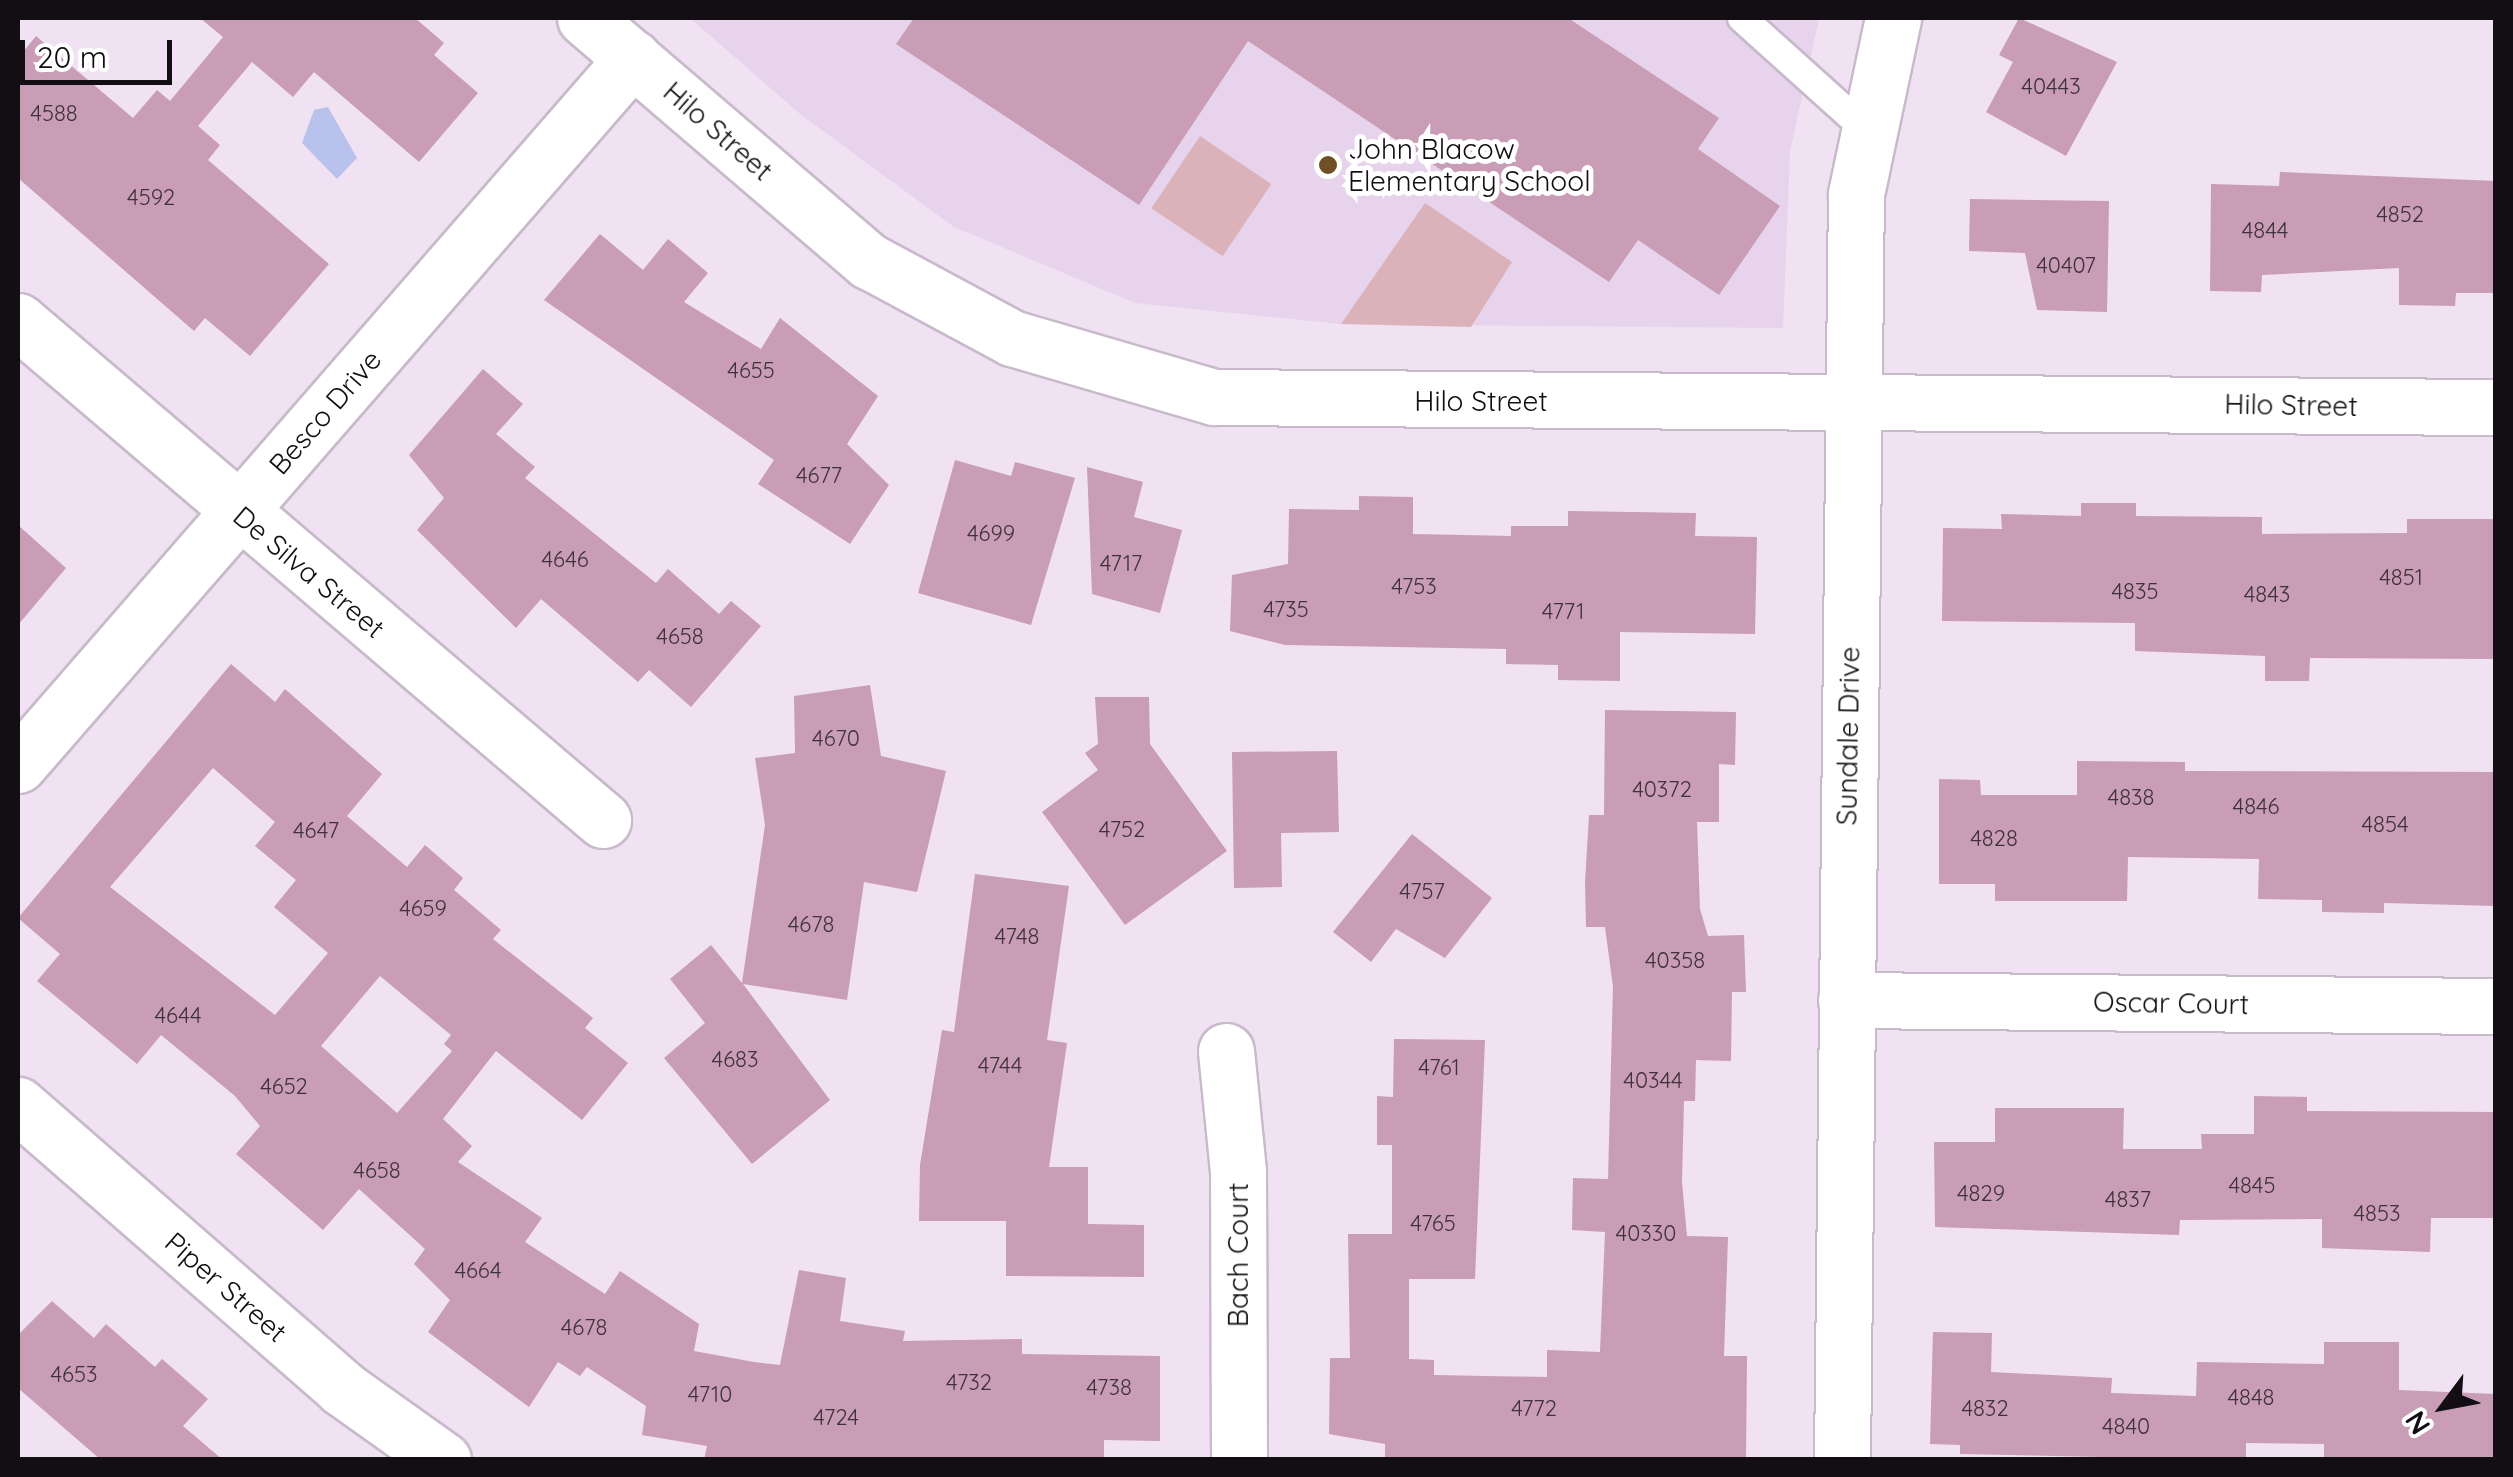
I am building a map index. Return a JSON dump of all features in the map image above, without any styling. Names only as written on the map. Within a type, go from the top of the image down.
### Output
[{"type":"street","name":"Hilo Street","points":[[585,18],[870,260],[1073,360],[1214,397],[2496,407]]},
{"type":"street","name":"Sundale Drive","points":[[1842,1460],[1851,401],[1864,127],[1892,18]]},
{"type":"street","name":"Besco Drive","points":[[18,765],[633,58]]},
{"type":"street","name":"De Silva Street","points":[[18,321],[603,820]]},
{"type":"street","name":"Oscar Court","points":[[1846,1000],[2496,1006]]},
{"type":"street","name":"Bach Court","points":[[1226,1052],[1238,1172],[1239,1460]]},
{"type":"street","name":"Piper Street","points":[[18,1104],[342,1388],[443,1460]]},
{"type":"lane","points":[[1742,18],[1864,127]]},
{"type":"shaded area","name":"John Blacow Elementary School","points":[[690,18],[1819,18],[1790,152],[1783,328],[1341,324],[1135,303],[954,227],[800,114]]},
{"type":"shaded area","points":[[1200,136],[1271,184],[1223,256],[1151,208]]},
{"type":"shaded area","points":[[1425,203],[1512,262],[1471,327],[1341,324]]},
{"type":"water","points":[[328,107],[357,158],[337,179],[302,143],[314,110]]},
{"type":"building","points":[[200,18],[415,18],[444,43],[434,55],[478,93],[419,162],[314,72],[293,97],[252,62],[198,126],[220,145],[208,160],[329,264],[250,356],[205,318],[194,331],[18,178],[18,58],[36,36],[133,118],[157,90],[170,101],[223,37]]},
{"type":"building","points":[[914,18],[1568,18],[1719,118],[1698,149],[1780,206],[1719,295],[1638,240],[1609,282],[1248,41],[1139,205],[896,44]]},
{"type":"building","points":[[2019,18],[2117,62],[2066,156],[1986,112],[2013,62],[1999,55]]},
{"type":"building","points":[[2280,172],[2496,181],[2496,293],[2456,293],[2455,306],[2399,305],[2399,268],[2262,275],[2261,292],[2210,291],[2211,184],[2279,186]]},
{"type":"building","points":[[1970,199],[2109,201],[2107,312],[2037,310],[2025,253],[1969,251]]},
{"type":"building","points":[[600,234],[643,270],[668,239],[708,273],[684,302],[761,349],[780,318],[878,396],[847,444],[889,485],[850,544],[758,484],[774,460],[544,300]]},
{"type":"building","points":[[483,369],[523,404],[496,434],[535,467],[525,478],[656,583],[668,569],[719,614],[731,601],[761,626],[691,707],[649,670],[638,682],[541,599],[516,628],[417,530],[444,498],[409,455]]},
{"type":"building","points":[[955,460],[1011,476],[1015,462],[1075,478],[1031,625],[918,593]]},
{"type":"building","points":[[1087,467],[1143,482],[1134,517],[1182,530],[1160,613],[1092,594]]},
{"type":"building","points":[[1359,496],[1413,497],[1413,534],[1511,536],[1511,526],[1568,526],[1568,511],[1696,513],[1695,536],[1757,537],[1755,634],[1620,632],[1620,681],[1558,680],[1558,665],[1506,664],[1506,649],[1285,645],[1230,631],[1232,575],[1288,564],[1289,509],[1359,510]]},
{"type":"building","points":[[2081,503],[2136,503],[2136,516],[2262,517],[2262,534],[2407,533],[2407,519],[2496,519],[2496,659],[2310,658],[2309,681],[2265,681],[2265,656],[2135,651],[2135,623],[1942,621],[1943,528],[2002,529],[2001,514],[2081,516]]},
{"type":"building","points":[[18,525],[66,568],[18,625]]},
{"type":"building","points":[[231,664],[275,702],[285,689],[382,774],[347,816],[407,867],[425,845],[463,878],[454,890],[501,930],[493,939],[593,1018],[585,1028],[628,1063],[582,1120],[496,1051],[443,1119],[472,1146],[458,1162],[542,1218],[525,1242],[605,1294],[620,1271],[699,1324],[694,1351],[754,1362],[780,1365],[799,1270],[846,1278],[840,1321],[905,1331],[903,1341],[1022,1339],[1022,1354],[1160,1356],[1160,1441],[1104,1440],[1104,1460],[704,1460],[707,1446],[642,1435],[646,1406],[587,1367],[580,1376],[558,1362],[529,1407],[428,1332],[450,1300],[414,1264],[425,1249],[359,1189],[323,1230],[236,1154],[260,1126],[235,1096],[161,1035],[137,1064],[37,981],[60,954],[18,918]],"holes":[[[213,768],[275,822],[255,846],[296,880],[274,907],[328,953],[275,1015],[110,887]],[[380,976],[451,1035],[444,1044],[452,1051],[397,1113],[321,1046]]]},
{"type":"building","points":[[870,685],[881,756],[946,771],[917,892],[864,882],[847,1000],[743,984],[830,1100],[752,1164],[664,1058],[705,1023],[670,979],[711,945],[742,983],[765,825],[755,758],[795,753],[794,696]]},
{"type":"building","points":[[1095,697],[1149,697],[1150,744],[1227,851],[1125,925],[1042,812],[1098,770],[1085,753],[1098,744]]},
{"type":"building","points":[[1605,710],[1736,712],[1735,765],[1719,764],[1719,822],[1697,822],[1700,909],[1708,936],[1744,935],[1746,992],[1732,992],[1731,1061],[1696,1060],[1695,1101],[1684,1101],[1682,1182],[1687,1236],[1728,1237],[1724,1356],[1747,1356],[1746,1460],[1385,1460],[1385,1444],[1329,1434],[1330,1358],[1350,1358],[1348,1234],[1392,1234],[1392,1145],[1377,1145],[1377,1096],[1393,1097],[1394,1039],[1485,1040],[1475,1279],[1409,1279],[1409,1359],[1434,1360],[1434,1375],[1547,1377],[1547,1350],[1600,1352],[1605,1232],[1572,1230],[1573,1178],[1608,1179],[1613,987],[1605,927],[1586,927],[1585,882],[1589,815],[1604,815]]},
{"type":"building","points":[[1337,751],[1339,832],[1281,833],[1282,887],[1234,888],[1232,752]]},
{"type":"building","points":[[2077,761],[2185,762],[2185,771],[2496,772],[2496,906],[2384,903],[2384,913],[2322,912],[2322,900],[2258,899],[2259,859],[2128,857],[2127,901],[1995,901],[1995,884],[1939,884],[1939,779],[1980,780],[1981,795],[2077,795]]},
{"type":"building","points":[[1412,834],[1492,898],[1445,958],[1396,929],[1371,962],[1333,932]]},
{"type":"building","points":[[975,874],[1069,886],[1047,1040],[1067,1043],[1049,1167],[1088,1167],[1088,1224],[1144,1225],[1144,1277],[1006,1276],[1006,1221],[919,1221],[920,1165],[942,1030],[954,1032]]},
{"type":"building","points":[[2254,1096],[2307,1097],[2307,1111],[2496,1112],[2496,1218],[2431,1218],[2430,1252],[2322,1248],[2322,1219],[2180,1220],[2179,1235],[1935,1227],[1934,1142],[1995,1142],[1995,1108],[2124,1108],[2123,1149],[2202,1149],[2201,1134],[2254,1134]]},
{"type":"building","points":[[52,1301],[94,1338],[106,1324],[155,1367],[162,1359],[208,1399],[183,1426],[223,1460],[101,1460],[18,1388],[18,1335]]},
{"type":"building","points":[[1933,1332],[1992,1333],[1991,1372],[2112,1378],[2111,1393],[2196,1396],[2197,1362],[2324,1364],[2324,1342],[2399,1342],[2399,1390],[2496,1394],[2496,1460],[2324,1460],[2324,1444],[2246,1443],[2246,1460],[1960,1454],[1960,1445],[1930,1444]]},
{"type":"place","name":"John Blacow Elementary School","points":[[1328,165]]}]
